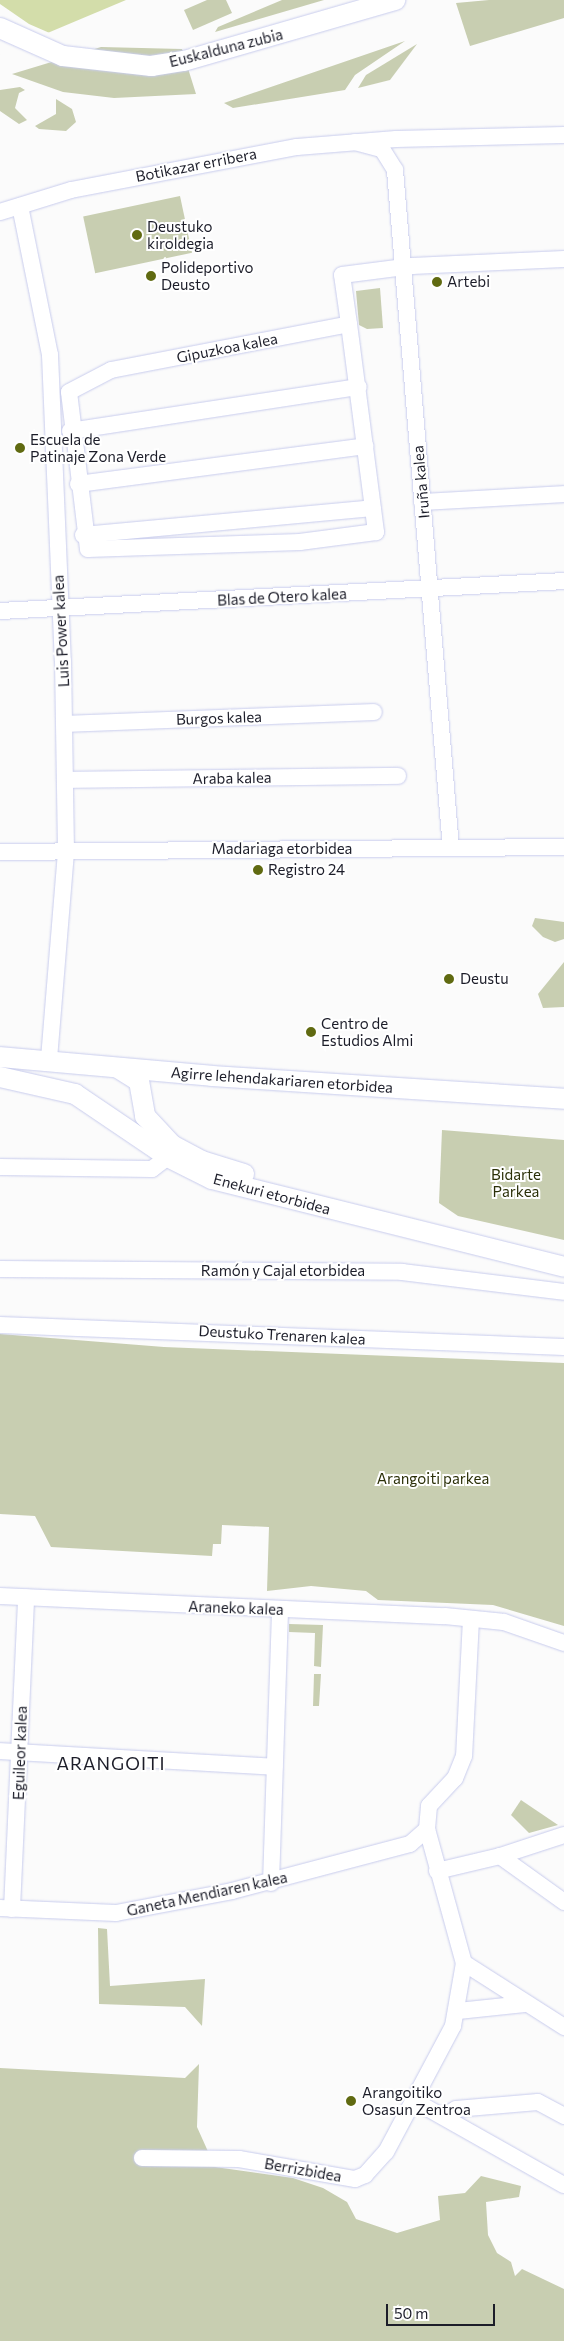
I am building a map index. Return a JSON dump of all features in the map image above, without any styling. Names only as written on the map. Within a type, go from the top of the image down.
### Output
[{"type":"main road","name":"Euskalduna zubia","points":[[0,28],[63,56],[151,66],[249,44],[395,0]]},
{"type":"main road","name":"Agirre lehendakariaren etorbidea","points":[[0,1057],[564,1099]]},
{"type":"main road","points":[[114,1066],[140,1081]]},
{"type":"main road","name":"Agirre lehendakariaren etorbidea","points":[[0,1069],[140,1081],[564,1106]]},
{"type":"main road","name":"Enekuri etorbidea","points":[[0,1077],[75,1094],[168,1157],[212,1179],[564,1267]]},
{"type":"main road","name":"Enekuri etorbidea","points":[[140,1081],[149,1124],[172,1145],[202,1161],[564,1254]]},
{"type":"street","name":"Botikazar erribera","points":[[0,212],[170,169],[355,142],[396,139],[564,135]]},
{"type":"street","name":"Iruña kalea","points":[[355,142],[382,149],[395,170],[451,848]]},
{"type":"street","name":"Luis Power kalea","points":[[20,206],[50,355],[65,724],[66,852],[49,1060]]},
{"type":"street","points":[[373,508],[83,535],[91,551],[356,538],[376,532],[359,387],[342,275],[403,267],[564,259]]},
{"type":"street","name":"Gipuzkoa kalea","points":[[83,535],[70,431],[69,392],[111,370],[349,324]]},
{"type":"street","points":[[70,431],[359,387]]},
{"type":"street","points":[[78,484],[366,446]]},
{"type":"street","points":[[422,502],[564,494]]},
{"type":"street","name":"Blas de Otero kalea","points":[[0,610],[564,582]]},
{"type":"street","name":"Burgos kalea","points":[[65,724],[374,712]]},
{"type":"street","name":"Araba kalea","points":[[66,780],[398,776]]},
{"type":"street","name":"Madariaga etorbidea","points":[[0,852],[564,847]]},
{"type":"street","points":[[0,1167],[152,1169],[168,1157]]},
{"type":"street","name":"Ramón y Cajal etorbidea","points":[[0,1269],[412,1272],[564,1292]]},
{"type":"street","name":"Deustuko Trenaren kalea","points":[[0,1325],[564,1348]]},
{"type":"street","name":"Araneko kalea","points":[[0,1596],[471,1619],[504,1622],[564,1643]]},
{"type":"street","name":"Eguileor kalea","points":[[6,1908],[20,1752],[26,1597]]},
{"type":"street","points":[[271,1883],[280,1610]]},
{"type":"street","points":[[471,1619],[464,1756],[455,1778],[429,1806],[427,1829],[464,1963],[525,2004],[564,2027]]},
{"type":"street","points":[[0,1751],[275,1766]]},
{"type":"street","name":"Ganeta Mendiaren kalea","points":[[6,1908],[116,1913],[271,1883],[410,1844],[427,1829]]},
{"type":"street","points":[[410,1844],[436,1864],[500,1856],[564,1835]]},
{"type":"street","points":[[500,1856],[564,1902]]},
{"type":"street","name":"Berrizbidea","points":[[142,2158],[239,2159],[355,2179],[372,2169],[386,2152],[458,2011],[464,1963]]},
{"type":"street","points":[[458,2011],[525,2004]]},
{"type":"street","points":[[413,2100],[564,2185]]},
{"type":"street","points":[[443,2116],[456,2109],[538,2102],[564,2116]]},
{"type":"green space","points":[[207,0],[226,0],[232,13],[193,30],[184,10]]},
{"type":"green space","points":[[282,0],[324,0],[215,32],[218,27]]},
{"type":"green space","points":[[489,0],[564,0],[564,18],[470,46],[456,3]]},
{"type":"green space","points":[[405,41],[355,75],[345,90],[233,108],[224,103]]},
{"type":"green space","points":[[417,44],[390,80],[358,88],[366,75]]},
{"type":"green space","points":[[101,47],[182,49],[196,94],[114,98],[63,92],[12,74]]},
{"type":"green space","points":[[20,87],[25,90],[19,93],[15,108],[27,120],[19,124],[0,111],[0,90]]},
{"type":"green space","points":[[56,99],[72,109],[76,122],[66,131],[39,129],[35,126],[56,114]]},
{"type":"green space","name":"Deustuko kiroldegia","points":[[180,196],[192,253],[95,273],[83,217]]},
{"type":"green space","points":[[380,288],[383,328],[367,329],[359,325],[356,291]]},
{"type":"green space","points":[[535,918],[564,922],[564,939],[555,942],[543,937],[532,926]]},
{"type":"green space","points":[[564,962],[564,1007],[543,1008],[538,994]]},
{"type":"green space","name":"Bidarte Parkea","points":[[442,1130],[564,1140],[564,1240],[458,1216],[439,1203]]},
{"type":"green space","name":"Arangoiti parkea","points":[[0,1334],[164,1347],[564,1363],[564,1626],[493,1605],[378,1600],[366,1591],[311,1586],[267,1591],[269,1527],[222,1525],[221,1544],[213,1544],[212,1556],[51,1547],[35,1516],[0,1514]]},
{"type":"green space","points":[[289,1624],[323,1625],[321,1667],[314,1666],[315,1633],[289,1632]]},
{"type":"green space","points":[[314,1674],[321,1674],[319,1706],[313,1706]]},
{"type":"green space","points":[[521,1800],[558,1825],[529,1833],[511,1815]]},
{"type":"green space","points":[[98,1928],[107,1929],[110,1986],[205,1979],[202,2026],[185,2007],[99,2004]]},
{"type":"green space","points":[[199,2064],[197,2127],[215,2167],[293,2178],[323,2188],[347,2202],[356,2219],[397,2233],[440,2220],[438,2196],[465,2193],[481,2176],[521,2186],[519,2197],[486,2202],[488,2235],[497,2253],[511,2262],[515,2276],[522,2269],[564,2289],[564,2341],[0,2341],[0,2068],[185,2078]]},
{"type":"shaded area","points":[[0,0],[126,0],[0,53]]},
{"type":"pier","points":[[0,4],[29,24],[52,34],[0,55]]},
{"type":"place","name":"Deustuko kiroldegia","points":[[137,235]]},
{"type":"place","name":"Polideportivo Deusto","points":[[151,276]]},
{"type":"place","name":"Artebi","points":[[437,282]]},
{"type":"place","name":"Escuela de Patinaje Zona Verde","points":[[20,448]]},
{"type":"place","name":"Registro 24","points":[[258,870]]},
{"type":"place","name":"Deustu","points":[[449,979]]},
{"type":"place","name":"Centro de Estudios Almi","points":[[311,1032]]},
{"type":"place","name":"Arangoitiko Osasun Zentroa","points":[[351,2101]]},
{"type":"district","name":"ARANGOITI","points":[[111,1763]]}]
